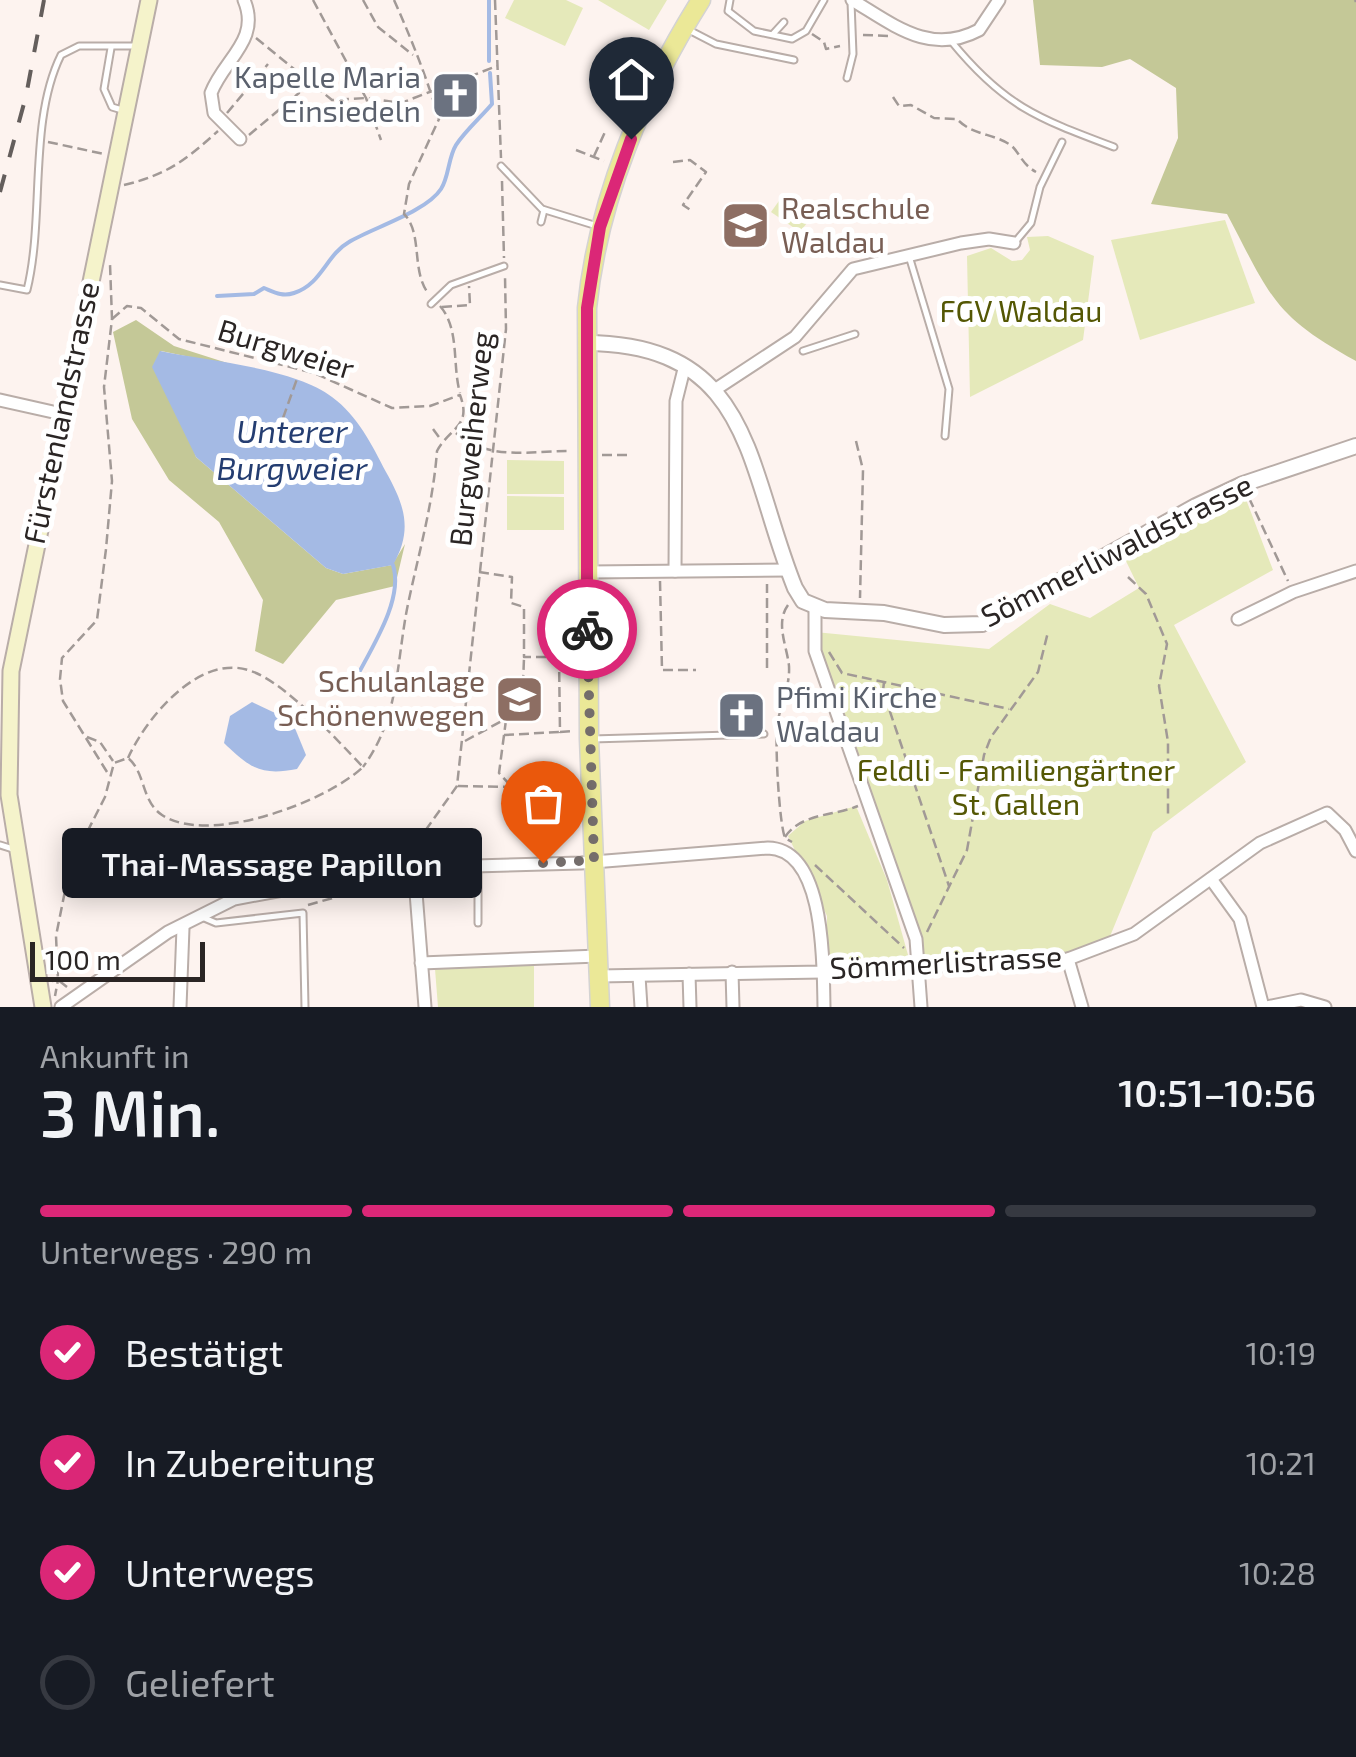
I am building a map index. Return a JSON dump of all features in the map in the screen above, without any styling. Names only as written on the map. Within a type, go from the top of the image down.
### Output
[{"type":"main road","name":"Fürstenlandstrasse","points":[[53,1003],[8,848],[4,764],[15,645],[148,0]]},
{"type":"main road","points":[[600,1007],[594,860],[581,735],[588,572],[586,343],[591,267],[600,227],[639,120],[701,0]]},
{"type":"street","points":[[240,139],[211,104],[212,93],[248,31],[244,0]]},
{"type":"street","points":[[852,0],[908,34],[928,41],[950,41],[979,30],[1000,0]]},
{"type":"street","points":[[716,389],[794,337],[832,288],[853,269],[908,253],[989,239],[1014,243]]},
{"type":"street","points":[[586,343],[647,350],[686,365],[716,389],[742,435],[788,570],[803,601],[816,608],[815,651],[913,944],[921,1007]]},
{"type":"street","points":[[675,571],[676,401],[686,365]]},
{"type":"street","points":[[0,400],[62,414]]},
{"type":"street","name":"Sömmerliwaldstrasse","points":[[816,608],[884,613],[944,625],[982,624],[1114,549],[1243,484],[1356,446]]},
{"type":"street","points":[[588,572],[788,570]]},
{"type":"street","points":[[1238,619],[1293,592],[1356,571]]},
{"type":"street","name":"Sömmerlistrasse","points":[[599,976],[823,972],[1068,959],[1134,934],[1260,843],[1312,817],[1328,814],[1337,819],[1356,851]]},
{"type":"street","points":[[53,1003],[168,932],[183,928],[200,913],[234,899],[408,865],[594,860],[782,848],[793,856],[820,913],[824,1007]]},
{"type":"street","points":[[408,865],[425,1007]]},
{"type":"street","points":[[1211,879],[1240,919],[1265,1007],[1301,1000],[1326,1007]]},
{"type":"street","points":[[180,1007],[183,928]]},
{"type":"street","points":[[422,963],[598,956]]},
{"type":"street","points":[[1068,959],[1082,1007]]},
{"type":"street","points":[[732,972],[733,1007]]},
{"type":"street","points":[[689,974],[690,1007]]},
{"type":"street","points":[[640,976],[641,1007]]},
{"type":"lane","points":[[730,0],[728,11],[744,22],[770,36],[792,38],[806,30],[824,0]]},
{"type":"lane","points":[[847,78],[853,35],[852,0]]},
{"type":"lane","points":[[744,22],[749,13]]},
{"type":"lane","points":[[770,36],[784,22]]},
{"type":"lane","points":[[684,27],[716,44],[794,60]]},
{"type":"lane","points":[[950,41],[980,76],[1016,106],[1114,146]]},
{"type":"lane","points":[[0,285],[27,290],[34,262],[42,141],[61,55],[78,46],[139,47]]},
{"type":"lane","points":[[111,48],[104,89],[112,107],[125,111]]},
{"type":"lane","points":[[1014,243],[1032,223],[1045,178],[1062,142]]},
{"type":"lane","points":[[502,166],[544,210],[600,227]]},
{"type":"lane","points":[[541,222],[544,210]]},
{"type":"lane","points":[[908,253],[949,389],[945,436]]},
{"type":"lane","points":[[432,302],[468,278],[504,266]]},
{"type":"lane","points":[[803,351],[855,334]]},
{"type":"lane","points":[[581,735],[764,734]]},
{"type":"lane","points":[[478,864],[478,923]]},
{"type":"lane","points":[[200,913],[203,919],[216,923],[302,913],[306,1007]]},
{"type":"path","points":[[313,0],[366,98],[382,140]]},
{"type":"path","points":[[363,0],[378,28],[414,56]]},
{"type":"path","points":[[128,758],[137,766],[148,801],[161,814],[194,825],[294,809],[346,783],[363,767],[390,719],[408,602],[426,537],[437,451],[466,416],[454,370],[452,327],[441,307],[432,302],[423,288],[412,235],[414,224],[404,214],[406,196],[437,132],[439,119],[414,56],[410,31],[394,0]]},
{"type":"path","name":"Burgweiherweg","points":[[408,865],[456,786],[506,328],[495,0]]},
{"type":"path","points":[[806,30],[822,39],[826,49],[840,46]]},
{"type":"path","points":[[248,31],[332,100],[366,98],[392,105],[498,66]]},
{"type":"path","points":[[853,35],[896,36]]},
{"type":"path","points":[[117,196],[123,186],[143,184],[176,167],[222,127],[221,119],[268,64]]},
{"type":"path","points":[[240,139],[299,92],[295,70]]},
{"type":"path","points":[[466,92],[471,91],[468,74]]},
{"type":"path","points":[[893,97],[899,106],[911,105],[934,118],[957,119],[964,127],[1007,143],[1022,164],[1045,178]]},
{"type":"path","points":[[594,156],[606,132]]},
{"type":"path","points":[[42,141],[107,155]]},
{"type":"path","points":[[576,150],[606,161]]},
{"type":"path","points":[[673,162],[690,160],[706,172],[684,206],[692,211]]},
{"type":"path","points":[[108,773],[63,701],[60,679],[62,658],[97,620],[112,481],[104,386],[112,319],[110,250]]},
{"type":"path","points":[[441,307],[470,305],[468,278]]},
{"type":"path","name":"Burgweier","points":[[112,319],[127,306],[142,308],[179,339],[314,374],[392,408],[430,406],[460,395]]},
{"type":"path","points":[[283,418],[298,376]]},
{"type":"path","points":[[434,429],[442,441]]},
{"type":"path","points":[[455,432],[467,443],[490,451],[571,451]]},
{"type":"path","points":[[856,441],[864,470],[860,600]]},
{"type":"path","points":[[598,456],[630,455]]},
{"type":"path","points":[[1243,484],[1293,592]]},
{"type":"path","points":[[660,571],[662,670],[696,670]]},
{"type":"path","points":[[463,742],[522,710],[524,607],[511,603],[512,577],[478,572]]},
{"type":"path","points":[[767,668],[768,572]]},
{"type":"path","points":[[1128,577],[1146,594],[1167,644],[1160,686],[1168,742],[1168,814]]},
{"type":"path","points":[[792,602],[782,621],[789,673],[776,734],[781,796],[778,820],[784,838],[801,851]]},
{"type":"path","points":[[524,657],[567,657],[567,631],[572,631]]},
{"type":"path","points":[[810,861],[860,910],[913,944],[926,935],[970,839],[984,756],[1038,672],[1048,632]]},
{"type":"path","points":[[822,649],[842,673],[1011,710]]},
{"type":"path","points":[[560,657],[560,732]]},
{"type":"path","points":[[53,1003],[58,980],[60,914],[79,848],[105,798],[108,773],[114,762],[128,758],[160,708],[191,683],[222,669],[242,668],[279,689],[363,767]]},
{"type":"path","points":[[884,682],[949,888]]},
{"type":"path","points":[[787,694],[820,689]]},
{"type":"path","points":[[506,719],[499,772],[511,786]]},
{"type":"path","points":[[84,735],[100,742],[114,762]]},
{"type":"path","points":[[504,735],[581,735]]},
{"type":"path","points":[[456,786],[511,786],[576,796]]},
{"type":"path","points":[[784,838],[791,828],[820,815],[838,815],[859,805]]},
{"type":"path","points":[[302,913],[307,905],[394,881]]},
{"type":"path","points":[[58,980],[72,990]]},
{"type":"green space","points":[[514,0],[566,0],[583,8],[565,46],[505,18]]},
{"type":"green space","points":[[598,0],[667,0],[649,30]]},
{"type":"green space","points":[[1033,0],[1356,0],[1356,361],[1306,330],[1276,301],[1227,214],[1151,204],[1178,138],[1176,88],[1130,59],[1102,67],[1040,65]]},
{"type":"green space","points":[[784,194],[813,215],[800,232],[771,212]]},
{"type":"green space","points":[[1225,220],[1255,303],[1140,340],[1111,240]]},
{"type":"green space","name":"FGV Waldau","points":[[1048,236],[1094,256],[1083,340],[970,397],[967,256],[991,248],[1012,261],[1022,260],[1030,250],[1027,237]]},
{"type":"green space","points":[[136,320],[174,346],[243,368],[161,351],[196,457],[326,568],[343,574],[392,565],[405,544],[395,586],[336,600],[283,664],[255,651],[263,600],[219,522],[169,480],[132,419],[113,332]]},
{"type":"green space","points":[[507,460],[564,461],[564,494],[507,494]]},
{"type":"green space","name":"Feldli - Familiengärtner St. Gallen","points":[[1244,494],[1273,570],[1174,625],[1246,762],[1153,832],[1106,946],[1068,959],[919,968],[916,938],[815,632],[989,649],[1050,604],[1090,618],[1139,588],[1125,559]]},
{"type":"green space","points":[[507,496],[564,497],[564,530],[507,530]]},
{"type":"green space","points":[[856,806],[887,880],[910,962],[827,961],[827,916],[788,836],[805,821]]},
{"type":"green space","points":[[534,964],[534,1007],[438,1007],[435,969]]},
{"type":"water","name":"Unterer Burgweier","points":[[160,351],[274,372],[316,387],[341,405],[370,441],[402,507],[405,529],[393,565],[343,574],[326,568],[196,457],[152,367]]},
{"type":"water","points":[[252,702],[292,721],[306,755],[297,769],[257,768],[224,743],[230,716]]},
{"type":"waterway","points":[[489,0],[489,61]]},
{"type":"waterway","points":[[217,296],[254,294],[264,288],[278,294],[303,289],[349,242],[434,197],[444,184],[456,145],[492,104],[490,73]]},
{"type":"waterway","points":[[349,692],[389,613],[395,580],[393,565]]},
{"type":"railway","points":[[0,192],[26,96],[44,0]]},
{"type":"way so far","points":[[543,863],[594,860],[587,629]]},
{"type":"place","name":"Kapelle Maria Einsiedeln","points":[[456,95]]},
{"type":"place","name":"Realschule Waldau","points":[[746,226]]},
{"type":"place","name":"Schulanlage Schönenwegen","points":[[520,699]]},
{"type":"place","name":"Pfimi Kirche Waldau","points":[[741,715]]},
{"type":"place","name":"Thai-Massage Papillon","points":[[543,863]]},
{"type":"route","points":[[587,629],[587,308],[600,227],[631,139]]}]
